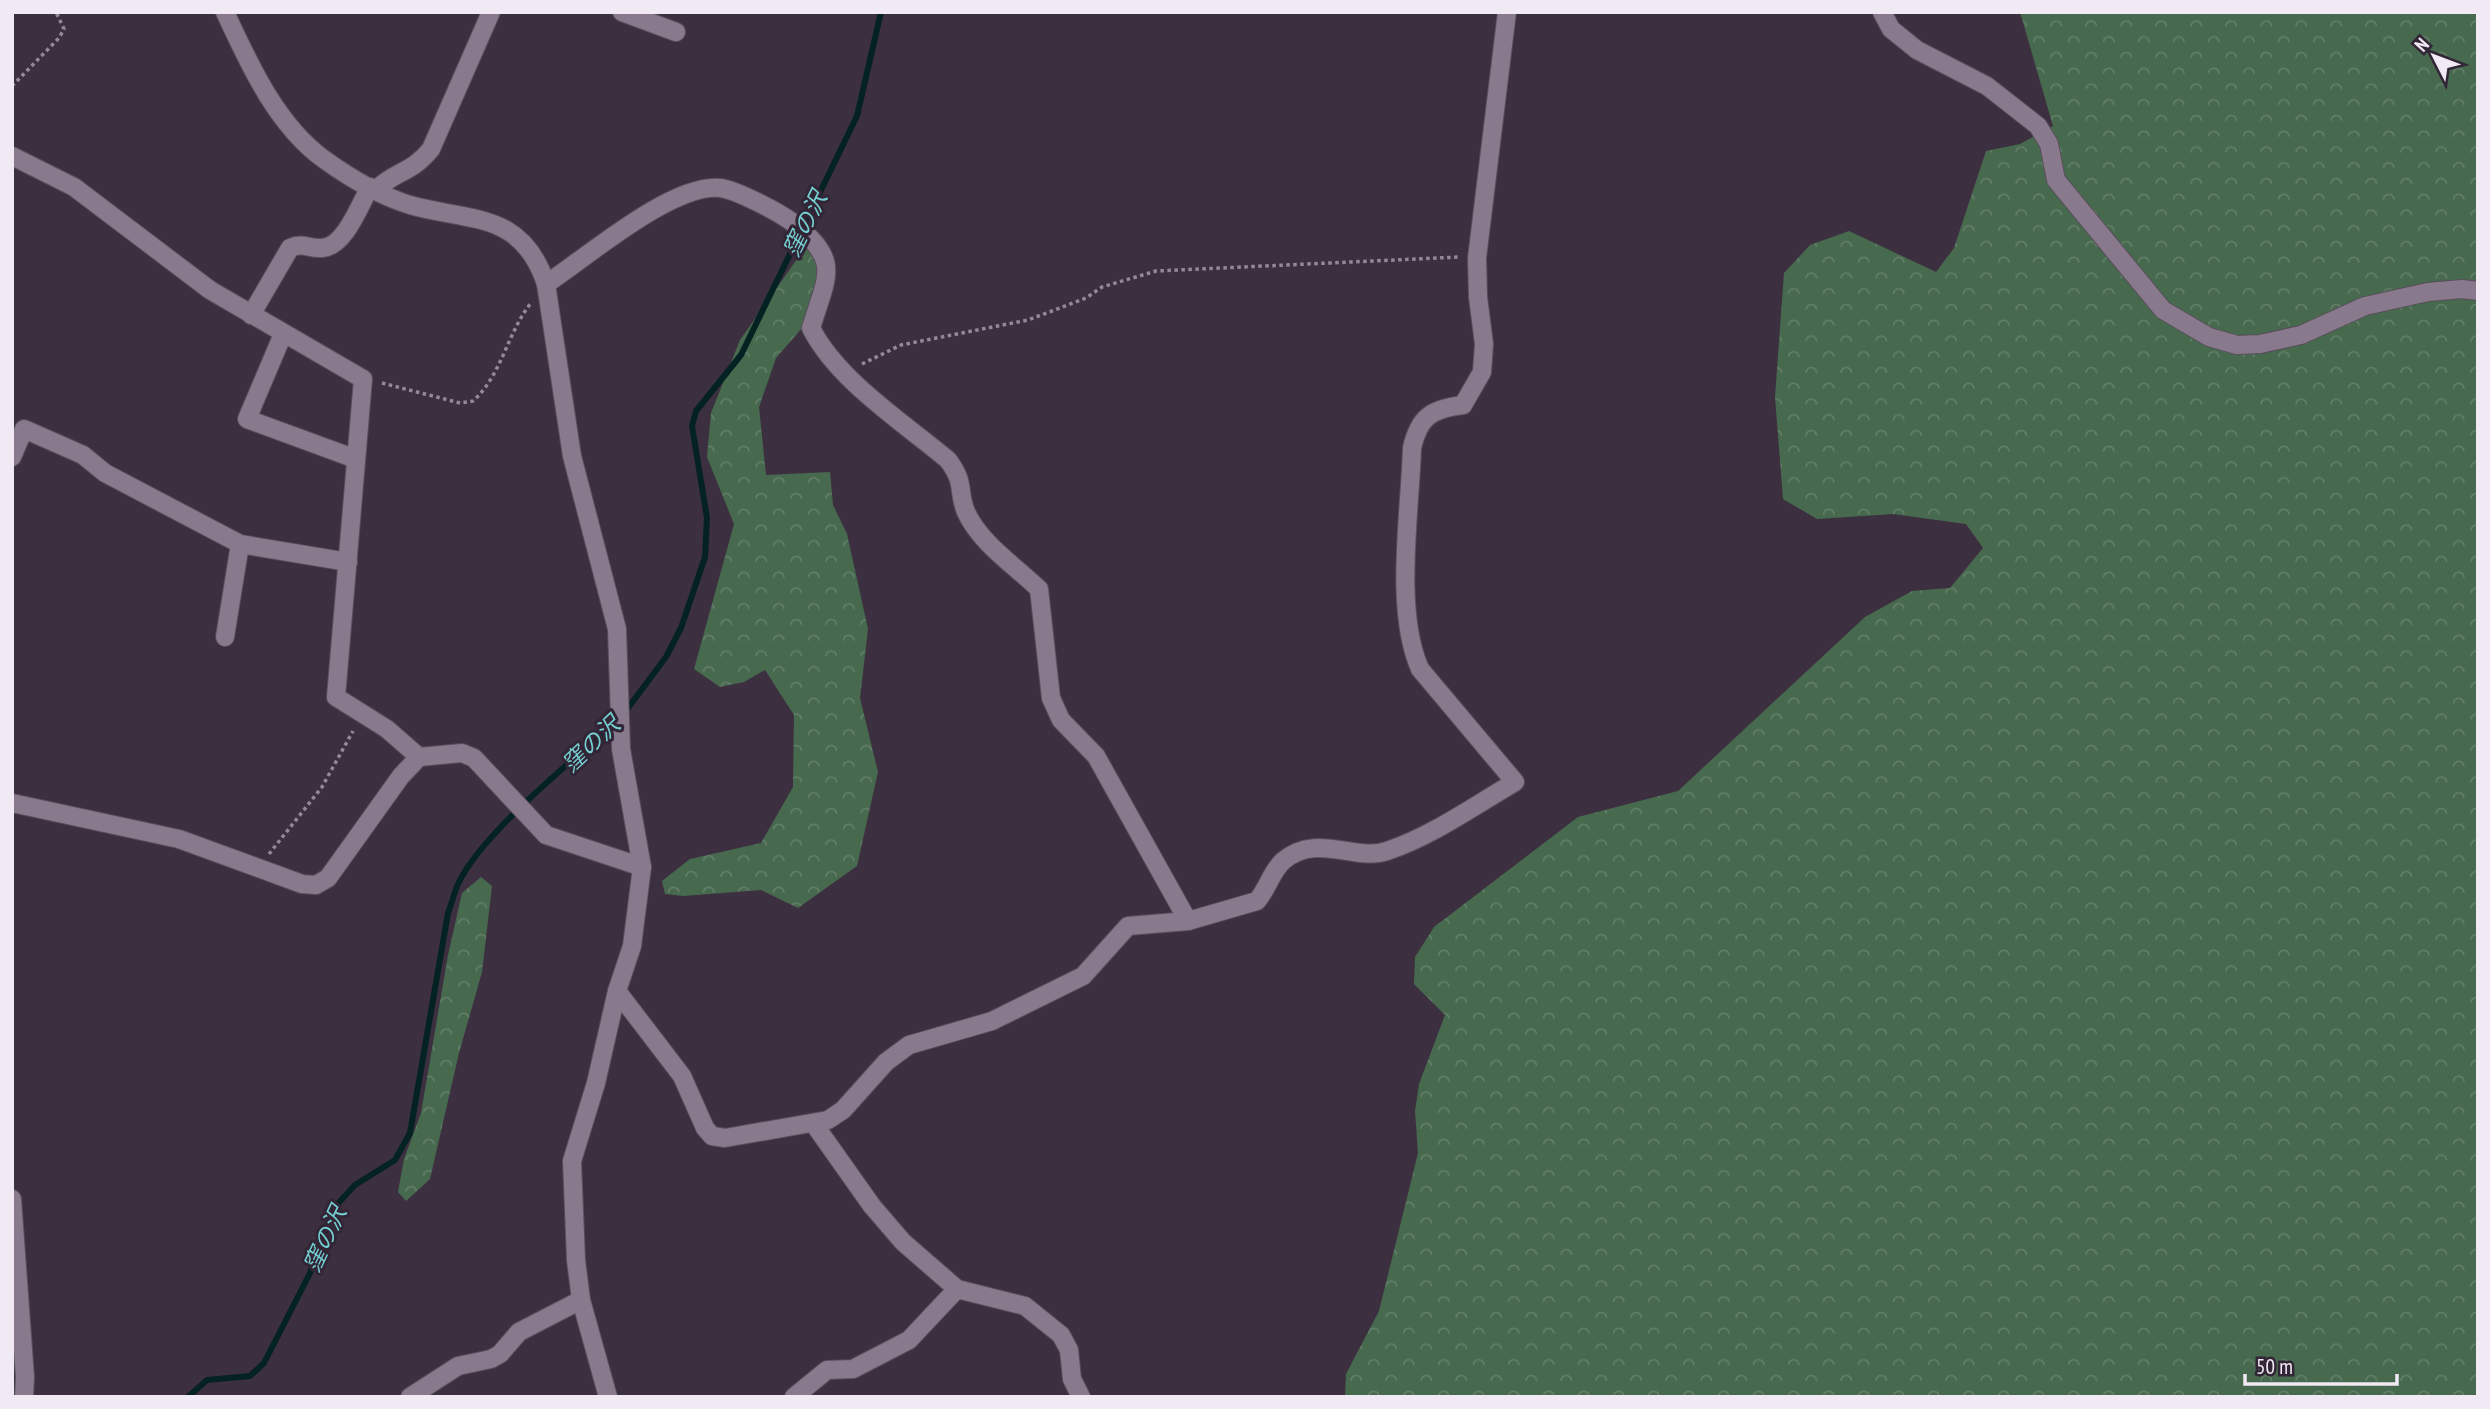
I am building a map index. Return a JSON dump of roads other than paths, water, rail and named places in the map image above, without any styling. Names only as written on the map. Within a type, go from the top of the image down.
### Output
[{"type":"street","points":[[225,12],[257,77],[302,141],[325,160],[373,189],[407,204],[470,215],[506,229],[519,239],[538,262],[546,284],[557,376],[572,456],[617,629],[621,749],[642,867],[632,946],[617,991],[596,1083],[572,1161],[576,1260],[581,1300],[608,1397]]},
{"type":"street","points":[[251,315],[290,248],[301,243],[323,248],[338,241],[373,189],[419,163],[431,149],[491,12]]},
{"type":"street","points":[[622,12],[676,32]]},
{"type":"street","points":[[617,991],[682,1076],[705,1128],[712,1136],[725,1138],[786,1126],[814,1124],[828,1120],[843,1110],[886,1062],[909,1045],[992,1021],[1083,976],[1128,926],[1188,921],[1257,901],[1272,874],[1285,859],[1317,847],[1383,853],[1408,843],[1515,782],[1420,669],[1410,647],[1406,610],[1412,448],[1417,428],[1428,415],[1463,405],[1482,372],[1484,344],[1478,297],[1477,258],[1507,12]]},
{"type":"street","points":[[1882,12],[1891,29],[1917,50],[1987,86],[2038,126],[2049,144],[2056,180],[2163,310],[2208,337],[2237,345],[2260,344],[2301,335],[2365,306],[2428,292],[2478,291]]},
{"type":"street","points":[[12,156],[74,187],[210,290],[363,379],[336,697],[387,729],[419,757]]},
{"type":"street","points":[[546,284],[641,216],[705,189],[722,188],[787,219],[808,235],[826,256],[826,276],[811,328],[820,347],[844,373],[948,460],[961,477],[965,510],[979,533],[1039,589],[1051,698],[1061,720],[1096,756],[1188,921]]},
{"type":"street","points":[[282,334],[247,419],[356,459]]},
{"type":"street","points":[[12,457],[18,425],[83,454],[105,473],[240,544],[348,562]]},
{"type":"street","points":[[225,637],[240,544]]},
{"type":"street","points":[[12,803],[179,839],[302,884],[316,885],[328,878],[401,776],[419,757],[462,753],[474,758],[546,835],[557,841],[642,867]]},
{"type":"street","points":[[814,1124],[880,1215],[903,1242],[957,1289],[1025,1306],[1061,1335],[1069,1350],[1072,1379],[1081,1397]]},
{"type":"street","points":[[12,1199],[19,1376],[24,1397]]},
{"type":"street","points":[[794,1397],[827,1370],[853,1369],[909,1340],[957,1289]]},
{"type":"street","points":[[410,1397],[457,1366],[491,1359],[500,1354],[519,1332],[581,1300]]},
{"type":"waterway","name":"窪の沢","points":[[625,712],[666,657],[681,628],[705,557],[707,518],[692,426],[696,411],[741,355],[857,116],[881,12]]},
{"type":"waterway","name":"窪の沢","points":[[188,1397],[207,1380],[250,1376],[264,1363],[310,1273],[333,1209],[355,1185],[395,1160],[410,1133],[448,913],[459,882],[471,862],[508,819],[617,720]]}]
